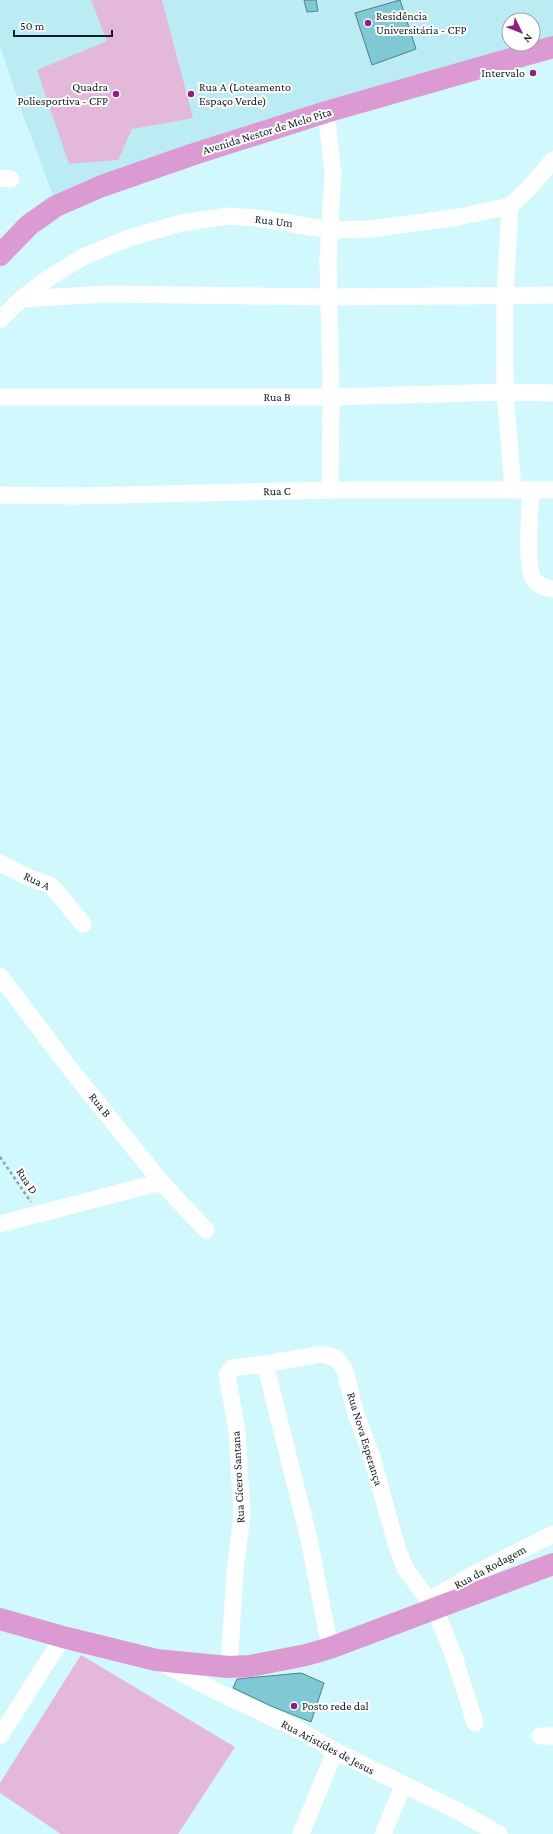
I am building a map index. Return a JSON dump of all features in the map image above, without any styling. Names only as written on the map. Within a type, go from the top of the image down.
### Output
[{"type":"main road","name":"Avenida Nestor de Melo Pita","points":[[0,255],[29,225],[56,206],[102,186],[176,160],[326,112],[553,47]]},
{"type":"main road","points":[[0,1619],[63,1637],[156,1660],[229,1667],[250,1666],[306,1655],[330,1648],[431,1605],[553,1564]]},
{"type":"street","points":[[326,112],[333,173],[328,260],[331,397],[330,490]]},
{"type":"street","points":[[513,488],[505,392],[505,296],[510,206],[530,187],[553,160]]},
{"type":"street","name":"Rua Um","points":[[0,320],[21,299],[50,277],[83,257],[126,239],[181,223],[227,216],[257,218],[330,230],[370,229],[453,218],[510,206]]},
{"type":"street","points":[[21,299],[106,294],[330,297],[553,295]]},
{"type":"street","name":"Rua B","points":[[0,397],[331,397],[505,392],[553,393]]},
{"type":"street","name":"Rua C","points":[[0,495],[84,496],[330,490],[513,488],[553,490]]},
{"type":"street","points":[[531,490],[529,565],[533,579],[540,586],[553,590]]},
{"type":"street","name":"Rua A","points":[[0,863],[32,879],[50,885],[83,924]]},
{"type":"street","name":"Rua B","points":[[0,976],[68,1066],[161,1182],[206,1230]]},
{"type":"street","points":[[0,1224],[161,1182]]},
{"type":"street","name":"Rua Nova Esperança","points":[[239,1367],[322,1354],[336,1358],[340,1363],[347,1376],[355,1411],[372,1458],[397,1547],[405,1568],[431,1605],[456,1659],[475,1723]]},
{"type":"street","points":[[265,1364],[309,1539],[330,1648]]},
{"type":"street","name":"Rua Cícero Santana","points":[[229,1667],[235,1572],[242,1514],[237,1431],[227,1375],[232,1368],[239,1367]]},
{"type":"street","name":"Rua da Rodagem","points":[[431,1605],[472,1575],[553,1534]]},
{"type":"street","points":[[0,1736],[63,1637]]},
{"type":"street","name":"Rua Aristídes de Jesus","points":[[156,1660],[216,1691],[300,1731],[403,1786],[458,1811],[499,1834]]},
{"type":"street","points":[[301,1834],[335,1751]]},
{"type":"street","points":[[383,1834],[403,1786]]},
{"type":"path","name":"Rua D","points":[[0,1157],[39,1214]]},
{"type":"shaded area","name":"Rua A (Loteamento Espaço Verde)","points":[[0,0],[553,0],[553,36],[541,40],[541,12],[501,12],[501,52],[502,52],[54,198],[21,110],[0,45]]},
{"type":"shaded area","name":"Quadra Poliesportiva - CFP","points":[[91,0],[162,0],[193,118],[132,129],[118,160],[69,164],[37,70],[107,41]]},
{"type":"shaded area","points":[[81,1655],[235,1747],[178,1834],[61,1834],[0,1793],[0,1783]]},
{"type":"building","points":[[304,0],[316,0],[318,11],[307,12]]},
{"type":"building","name":"Residência Universitária - CFP","points":[[400,0],[416,49],[372,65],[355,13]]},
{"type":"building","name":"Posto rede dal","points":[[301,1673],[324,1683],[311,1722],[271,1706],[233,1688],[237,1679]]},
{"type":"place","name":"Residência Universitária - CFP","points":[[368,23]]},
{"type":"place","name":"Intervalo","points":[[533,73]]},
{"type":"place","name":"Quadra Poliesportiva - CFP","points":[[116,94]]},
{"type":"place","name":"Rua A (Loteamento Espaço Verde)","points":[[191,94]]},
{"type":"place","name":"Posto rede dal","points":[[294,1706]]}]
